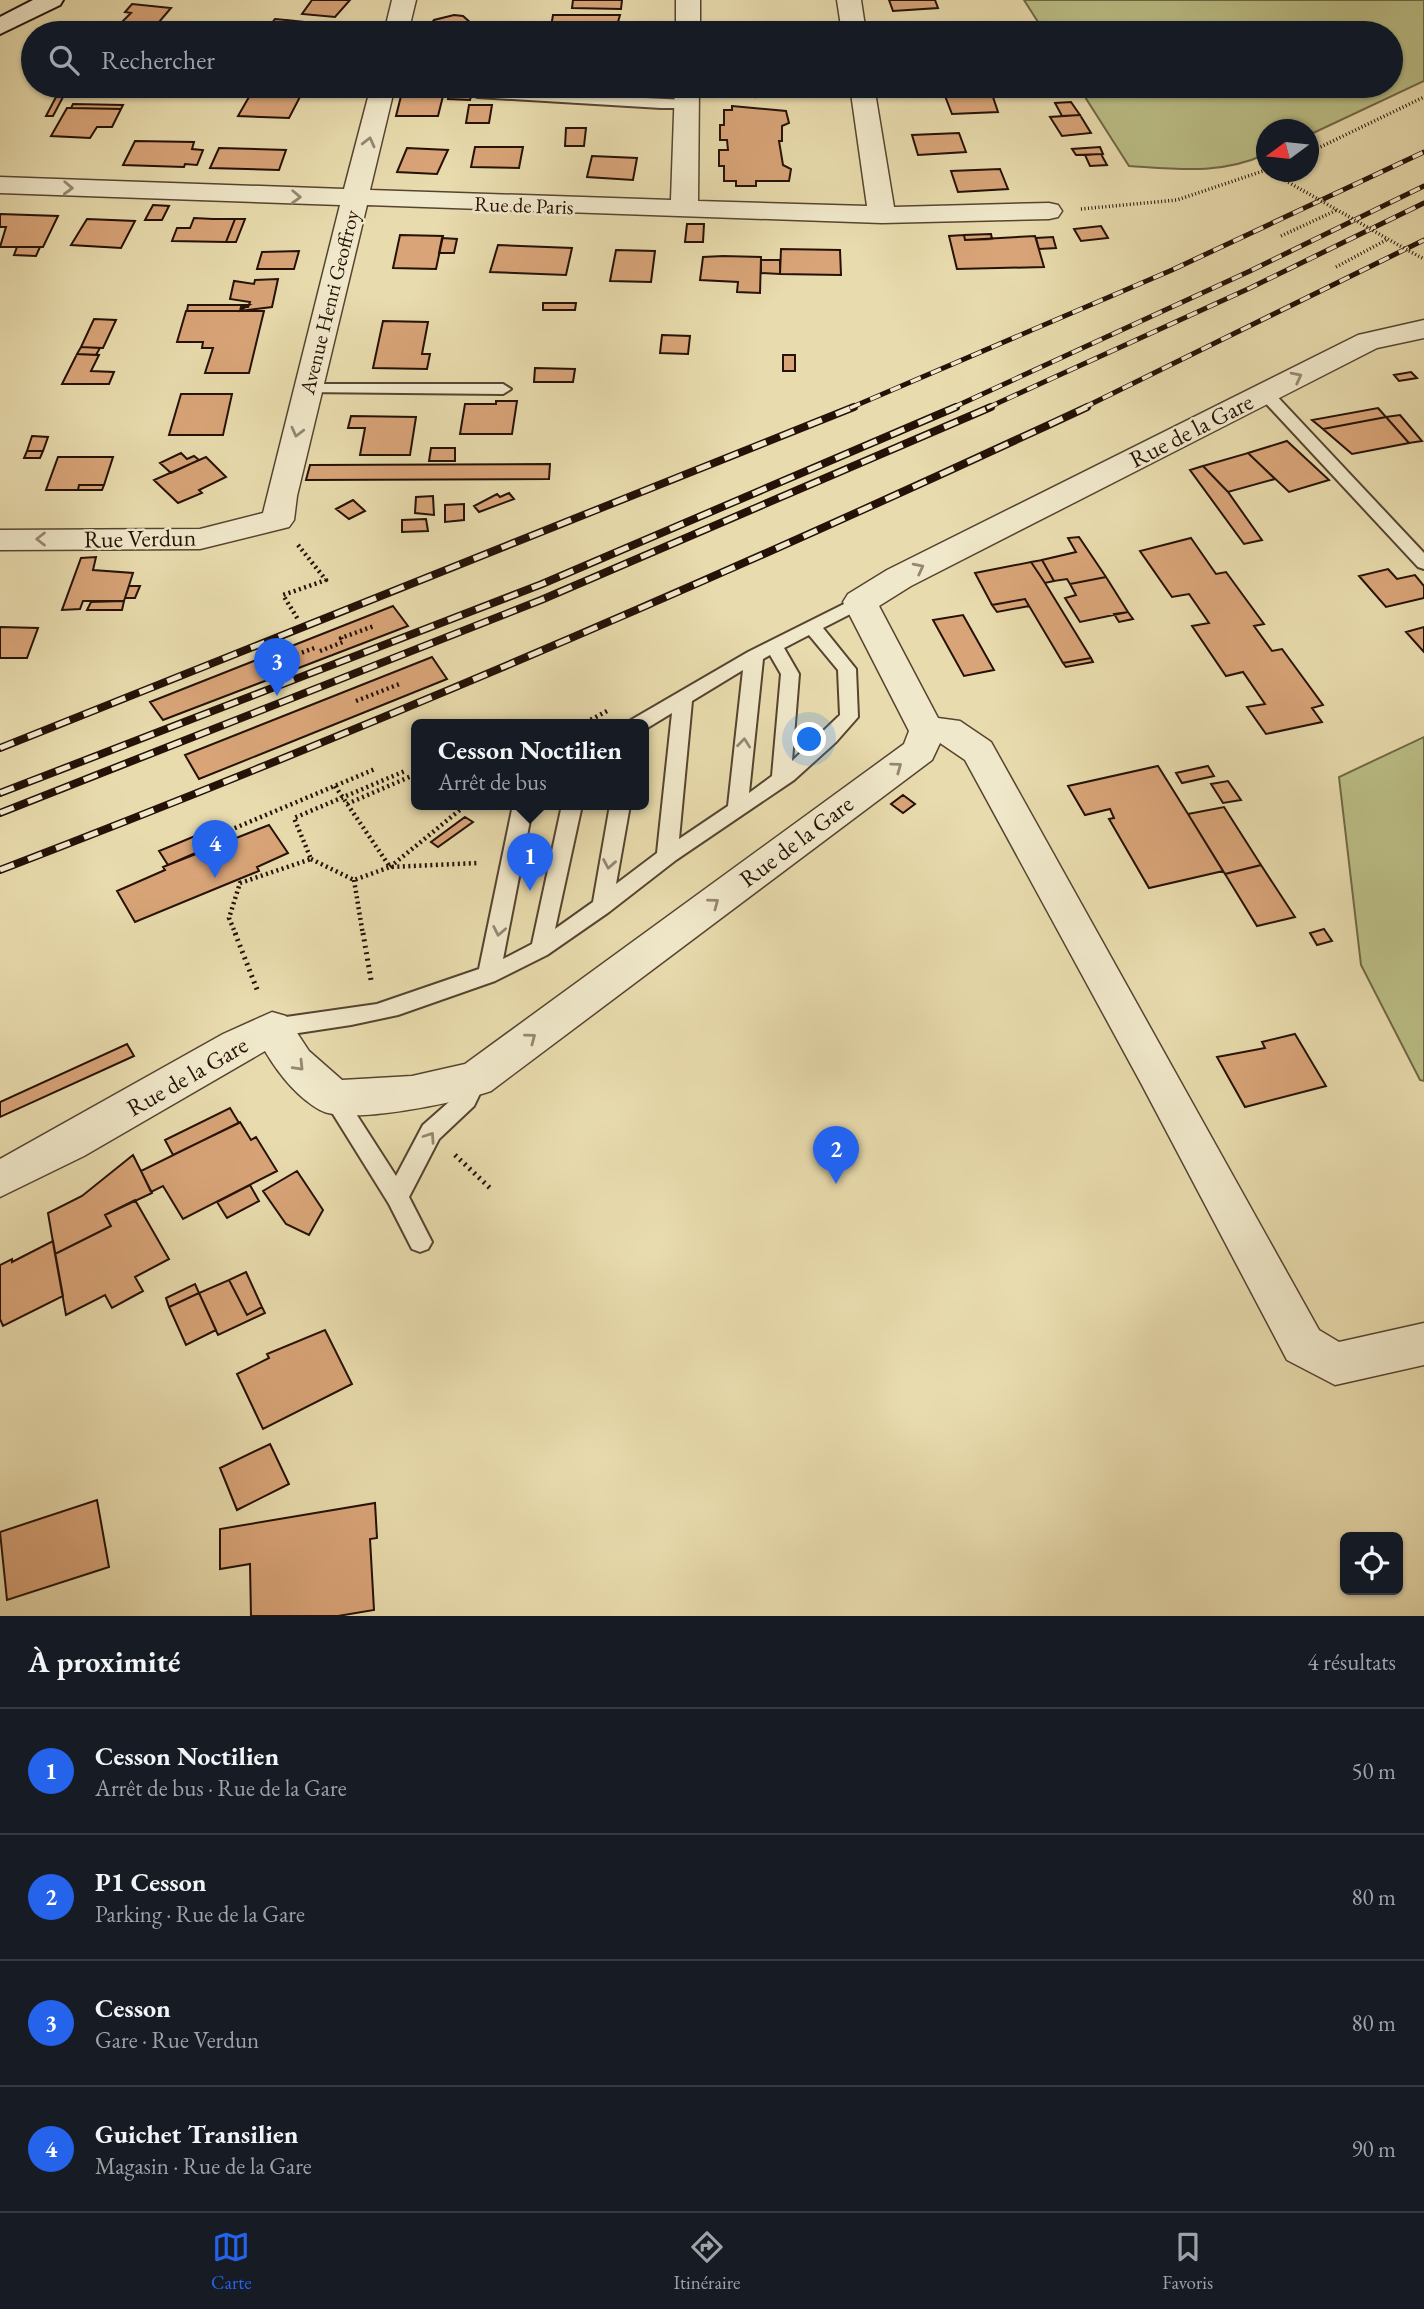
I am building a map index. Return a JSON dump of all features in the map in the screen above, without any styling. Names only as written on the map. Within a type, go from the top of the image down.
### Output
[{"type":"street","points":[[0,27],[51,0]]},
{"type":"street","points":[[399,21],[404,0]]},
{"type":"street","points":[[688,0],[688,21]]},
{"type":"street","points":[[849,0],[852,21]]},
{"type":"street","name":"Avenue Henri Geoffroy","points":[[278,520],[380,98]]},
{"type":"street","points":[[684,210],[687,98]]},
{"type":"street","points":[[864,98],[882,215]]},
{"type":"street","name":"Rue de Paris","points":[[0,185],[882,215],[1049,211]]},
{"type":"street","name":"Rue de la Gare","points":[[860,602],[899,578],[1368,341],[1419,334]]},
{"type":"street","name":"Rue Verdun","points":[[0,540],[200,538],[278,520]]},
{"type":"street","points":[[860,602],[927,731],[947,730],[978,751],[1157,1073],[1303,1345],[1335,1364],[1424,1344]]},
{"type":"street","name":"Rue de la Gare","points":[[0,1179],[123,1114],[207,1060],[272,1028],[294,1063],[334,1098],[412,1093],[476,1079],[919,751],[927,731]]},
{"type":"lane","points":[[576,98],[630,105],[670,98]]},
{"type":"lane","points":[[308,389],[503,389]]},
{"type":"lane","points":[[1265,393],[1424,563]]},
{"type":"lane","points":[[648,719],[754,656],[860,602]]},
{"type":"lane","points":[[272,1028],[377,1012],[488,975],[541,948],[602,908],[667,856],[737,811],[825,746],[849,717],[847,669],[813,628]]},
{"type":"lane","points":[[774,646],[790,674],[782,777]]},
{"type":"lane","points":[[737,811],[754,656]]},
{"type":"lane","points":[[667,856],[675,808],[683,699]]},
{"type":"lane","points":[[488,975],[501,925],[509,861],[522,810]]},
{"type":"lane","points":[[541,948],[571,810]]},
{"type":"lane","points":[[602,908],[619,810]]},
{"type":"lane","points":[[397,1197],[431,1132],[466,1100],[476,1079]]},
{"type":"lane","points":[[334,1098],[397,1197],[420,1242]]},
{"type":"path","points":[[1319,148],[1424,97]]},
{"type":"path","points":[[1049,211],[1177,201],[1256,175]]},
{"type":"path","points":[[1288,182],[1424,260]]},
{"type":"path","points":[[1281,236],[1337,210]]},
{"type":"path","points":[[1336,267],[1388,239]]},
{"type":"path","points":[[278,520],[326,580],[283,596],[299,621]]},
{"type":"path","points":[[271,664],[343,642],[341,638],[374,626]]},
{"type":"path","points":[[356,701],[402,683]]},
{"type":"path","points":[[220,842],[216,836],[375,769]]},
{"type":"path","points":[[294,818],[405,771]]},
{"type":"path","points":[[347,804],[411,776]]},
{"type":"path","points":[[335,786],[390,867]]},
{"type":"path","points":[[289,806],[311,859],[354,880],[390,867],[509,861]]},
{"type":"path","points":[[390,867],[460,810]]},
{"type":"path","points":[[272,1028],[229,918],[240,883],[245,879],[311,859]]},
{"type":"path","points":[[354,880],[377,1012]]},
{"type":"green space","points":[[1024,0],[1424,0],[1424,81],[1403,91],[1403,21],[1037,21]]},
{"type":"green space","points":[[1086,98],[1388,98],[1319,130],[1319,119],[1256,119],[1256,158],[1216,168],[1129,166]]},
{"type":"green space","points":[[1424,737],[1424,1081],[1420,1080],[1361,965],[1339,777]]},
{"type":"building","points":[[312,0],[350,0],[335,17],[302,14]]},
{"type":"building","points":[[573,0],[622,0],[621,9],[572,8]]},
{"type":"building","points":[[889,0],[935,0],[938,8],[893,11]]},
{"type":"building","points":[[132,4],[171,8],[160,21],[123,21],[131,13],[125,12]]},
{"type":"building","points":[[454,15],[463,16],[469,21],[433,21]]},
{"type":"building","points":[[553,15],[620,15],[618,21],[552,21]]},
{"type":"building","points":[[55,98],[62,98],[53,116],[46,116]]},
{"type":"building","points":[[248,98],[299,98],[289,118],[238,116]]},
{"type":"building","points":[[400,98],[442,98],[438,116],[396,116]]},
{"type":"building","points":[[448,98],[471,98],[470,100]]},
{"type":"building","points":[[946,98],[993,98],[998,112],[952,114]]},
{"type":"building","points":[[1071,102],[1080,115],[1062,116],[1055,103]]},
{"type":"building","points":[[73,104],[123,105],[121,109],[71,108]]},
{"type":"building","points":[[469,105],[492,105],[489,123],[466,123]]},
{"type":"building","points":[[732,106],[786,111],[789,123],[782,126],[782,141],[779,141],[783,165],[791,169],[789,181],[756,181],[756,186],[736,186],[736,181],[724,181],[724,166],[719,166],[719,150],[728,150],[727,140],[720,140],[720,125],[724,125],[724,110],[732,110]]},
{"type":"building","points":[[67,108],[121,109],[112,127],[97,127],[90,138],[51,136]]},
{"type":"building","points":[[1080,115],[1091,133],[1062,136],[1050,117]]},
{"type":"building","points":[[566,128],[586,128],[584,146],[565,146]]},
{"type":"building","points":[[959,133],[966,152],[918,155],[912,135]]},
{"type":"building","points":[[135,141],[194,142],[192,149],[203,150],[197,165],[123,165]]},
{"type":"building","points":[[475,147],[523,147],[519,168],[471,167]]},
{"type":"building","points":[[1100,147],[1103,154],[1076,155],[1072,149]]},
{"type":"building","points":[[219,148],[286,150],[279,170],[210,168]]},
{"type":"building","points":[[407,148],[448,150],[437,174],[397,172]]},
{"type":"building","points":[[1101,154],[1107,165],[1090,166],[1085,155]]},
{"type":"building","points":[[592,156],[637,158],[633,180],[587,177]]},
{"type":"building","points":[[1000,169],[1008,189],[958,192],[951,171]]},
{"type":"building","points":[[153,205],[169,206],[162,220],[145,220]]},
{"type":"building","points":[[0,214],[58,216],[43,247],[0,247],[6,227],[0,227]]},
{"type":"building","points":[[194,218],[235,219],[226,242],[172,241],[177,228],[190,228]]},
{"type":"building","points":[[87,219],[135,221],[121,248],[71,245]]},
{"type":"building","points":[[235,219],[245,219],[236,242],[226,242]]},
{"type":"building","points":[[687,224],[704,224],[703,242],[685,242]]},
{"type":"building","points":[[1101,226],[1108,238],[1081,241],[1074,229]]},
{"type":"building","points":[[991,234],[992,239],[965,240],[964,235]]},
{"type":"building","points":[[400,235],[443,236],[436,269],[393,268]]},
{"type":"building","points":[[964,235],[965,240],[1035,236],[1044,267],[957,269],[949,236]]},
{"type":"building","points":[[1053,237],[1056,248],[1039,249],[1036,238]]},
{"type":"building","points":[[442,238],[457,239],[454,253],[439,253]]},
{"type":"building","points":[[498,245],[572,248],[566,275],[490,272]]},
{"type":"building","points":[[17,247],[40,247],[36,256],[14,255]]},
{"type":"building","points":[[781,249],[840,250],[841,275],[780,274]]},
{"type":"building","points":[[616,250],[655,251],[651,282],[610,281]]},
{"type":"building","points":[[299,251],[294,269],[257,269],[262,252]]},
{"type":"building","points":[[703,257],[761,257],[760,293],[737,292],[738,282],[700,280]]},
{"type":"building","points":[[761,260],[780,260],[780,274],[761,273]]},
{"type":"building","points":[[278,279],[272,307],[240,311],[241,307],[248,307],[250,302],[230,299],[234,281],[254,284],[255,280]]},
{"type":"building","points":[[543,303],[576,303],[575,310],[543,310]]},
{"type":"building","points":[[188,305],[249,305],[239,311],[187,311]]},
{"type":"building","points":[[186,311],[264,311],[249,373],[205,373],[213,348],[202,348],[203,342],[177,342]]},
{"type":"building","points":[[94,319],[116,320],[103,348],[81,347]]},
{"type":"building","points":[[383,321],[428,322],[422,354],[430,354],[427,369],[373,368]]},
{"type":"building","points":[[662,335],[690,336],[688,354],[660,353]]},
{"type":"building","points":[[81,347],[100,348],[96,355],[77,354]]},
{"type":"building","points":[[77,354],[99,355],[91,371],[114,372],[109,384],[62,384]]},
{"type":"building","points":[[783,355],[795,355],[795,371],[783,371]]},
{"type":"building","points":[[535,368],[575,369],[573,382],[534,382]]},
{"type":"building","points":[[1411,372],[1417,378],[1399,381],[1394,375]]},
{"type":"building","points":[[181,394],[232,394],[223,435],[169,435]]},
{"type":"building","points":[[496,401],[517,401],[512,434],[460,434],[465,404],[496,404]]},
{"type":"building","points":[[1378,408],[1386,417],[1323,429],[1312,420]]},
{"type":"building","points":[[1400,415],[1422,441],[1409,443],[1386,417]]},
{"type":"building","points":[[351,416],[416,417],[410,455],[360,455],[365,428],[348,428]]},
{"type":"building","points":[[1386,417],[1409,443],[1352,454],[1323,429]]},
{"type":"building","points":[[32,436],[48,437],[43,451],[27,451]]},
{"type":"building","points":[[1287,441],[1329,480],[1289,492],[1248,453]]},
{"type":"building","points":[[431,448],[455,448],[455,461],[429,461]]},
{"type":"building","points":[[27,451],[43,451],[40,458],[24,458]]},
{"type":"building","points":[[181,453],[187,459],[194,456],[199,460],[171,473],[160,463]]},
{"type":"building","points":[[1248,453],[1275,479],[1228,492],[1203,466]]},
{"type":"building","points":[[58,457],[113,457],[104,485],[79,485],[78,490],[46,490]]},
{"type":"building","points":[[206,457],[226,477],[199,490],[202,493],[178,503],[154,480]]},
{"type":"building","points":[[550,464],[549,479],[306,480],[310,465]]},
{"type":"building","points":[[1203,466],[1228,492],[1262,540],[1244,544],[1190,470]]},
{"type":"building","points":[[79,485],[104,485],[102,490],[78,490]]},
{"type":"building","points":[[509,493],[514,499],[479,512],[474,506],[497,494],[500,497]]},
{"type":"building","points":[[433,496],[434,515],[415,513],[416,497]]},
{"type":"building","points":[[353,500],[365,511],[349,519],[336,509]]},
{"type":"building","points":[[464,504],[464,520],[445,522],[445,505]]},
{"type":"building","points":[[426,519],[428,531],[402,532],[402,520]]},
{"type":"building","points":[[1079,537],[1106,577],[1070,584],[1067,579],[1054,581],[1042,560],[1076,552],[1068,538]]},
{"type":"building","points":[[1191,538],[1216,574],[1226,572],[1264,624],[1254,626],[1272,651],[1282,649],[1323,705],[1312,708],[1322,722],[1266,734],[1247,707],[1265,704],[1243,672],[1226,676],[1192,626],[1209,623],[1189,594],[1172,597],[1140,551]]},
{"type":"building","points":[[96,557],[93,570],[133,573],[124,601],[83,601],[80,609],[62,610],[81,558]]},
{"type":"building","points":[[1042,560],[1054,581],[1045,583],[1031,562]]},
{"type":"building","points":[[1031,562],[1091,658],[1063,663],[1025,599],[992,605],[975,573]]},
{"type":"building","points":[[1388,569],[1397,579],[1415,575],[1424,586],[1424,598],[1386,607],[1359,576]]},
{"type":"building","points":[[1106,577],[1128,612],[1080,622],[1065,598],[1076,595],[1070,584]]},
{"type":"building","points":[[129,586],[140,586],[135,598],[125,598]]},
{"type":"building","points":[[1025,599],[1029,606],[997,612],[992,605]]},
{"type":"building","points":[[124,601],[122,610],[87,610],[91,602]]},
{"type":"building","points":[[393,606],[408,626],[163,720],[150,702]]},
{"type":"building","points":[[1128,612],[1133,619],[1119,622],[1114,614]]},
{"type":"building","points":[[963,615],[994,670],[964,676],[933,620]]},
{"type":"building","points":[[0,627],[38,628],[27,658],[0,658]]},
{"type":"building","points":[[1424,627],[1424,652],[1406,632]]},
{"type":"building","points":[[432,657],[447,679],[199,779],[185,755]]},
{"type":"building","points":[[1091,658],[1093,662],[1066,667],[1063,663]]},
{"type":"building","points":[[1158,766],[1223,871],[1149,888],[1109,819],[1114,818],[1110,809],[1085,815],[1068,786]]},
{"type":"building","points":[[1208,766],[1214,776],[1182,783],[1176,773]]},
{"type":"building","points":[[1228,781],[1241,800],[1223,803],[1211,784]]},
{"type":"building","points":[[903,795],[915,804],[903,813],[891,804]]},
{"type":"building","points":[[1224,807],[1261,865],[1225,874],[1188,814]]},
{"type":"building","points":[[465,817],[473,822],[438,847],[431,842]]},
{"type":"building","points":[[224,824],[232,837],[168,865],[159,851]]},
{"type":"building","points":[[269,825],[288,853],[257,867],[259,871],[135,922],[117,891],[165,870],[163,867]]},
{"type":"building","points":[[1261,865],[1295,917],[1257,926],[1225,874]]},
{"type":"building","points":[[1324,929],[1332,941],[1317,945],[1310,933]]},
{"type":"building","points":[[1295,1034],[1326,1086],[1245,1107],[1217,1057],[1265,1048],[1262,1042]]},
{"type":"building","points":[[127,1044],[134,1056],[0,1117],[0,1102]]},
{"type":"building","points":[[230,1108],[239,1123],[173,1155],[165,1140]]},
{"type":"building","points":[[240,1122],[251,1140],[256,1137],[277,1171],[183,1219],[163,1186],[151,1192],[141,1171]]},
{"type":"building","points":[[133,1155],[152,1193],[105,1215],[111,1226],[55,1254],[48,1213],[82,1196]]},
{"type":"building","points":[[297,1171],[323,1210],[309,1235],[286,1224],[263,1191]]},
{"type":"building","points":[[250,1185],[259,1201],[227,1218],[217,1202]]},
{"type":"building","points":[[135,1200],[169,1259],[135,1277],[143,1291],[112,1308],[105,1295],[66,1315],[55,1254],[111,1226],[105,1215]]},
{"type":"building","points":[[53,1241],[63,1296],[3,1326],[0,1319],[0,1265],[12,1259],[12,1262]]},
{"type":"building","points":[[246,1272],[262,1307],[247,1315],[229,1280]]},
{"type":"building","points":[[229,1280],[247,1315],[262,1307],[265,1313],[218,1335],[199,1293]]},
{"type":"building","points":[[195,1284],[199,1293],[169,1307],[166,1298]]},
{"type":"building","points":[[199,1293],[216,1330],[186,1345],[169,1307]]},
{"type":"building","points":[[325,1330],[352,1384],[263,1429],[237,1374],[269,1358],[267,1354]]},
{"type":"building","points":[[270,1444],[289,1484],[237,1510],[220,1468]]},
{"type":"building","points":[[97,1500],[109,1567],[7,1600],[0,1532]]},
{"type":"building","points":[[375,1503],[377,1538],[370,1539],[374,1610],[338,1616],[251,1616],[250,1564],[220,1569],[220,1529]]},
{"type":"railway","points":[[850,408],[1172,270],[1424,152]]},
{"type":"railway","points":[[952,408],[1250,271],[1424,186]]},
{"type":"railway","points":[[987,408],[1250,288],[1424,203]]},
{"type":"railway","points":[[1083,408],[1424,240]]},
{"type":"railway","points":[[0,748],[854,407]]},
{"type":"railway","points":[[0,793],[542,584],[956,407]]},
{"type":"railway","points":[[0,813],[541,600],[991,407]]},
{"type":"railway","points":[[0,870],[411,706],[683,590],[1087,407]]},
{"type":"place","name":"Cesson","points":[[277,696]]},
{"type":"place","name":"Guichet Transilien","points":[[215,878]]},
{"type":"place","name":"Cesson Noctilien","points":[[530,891]]},
{"type":"place","name":"P1 Cesson","points":[[836,1184]]}]
